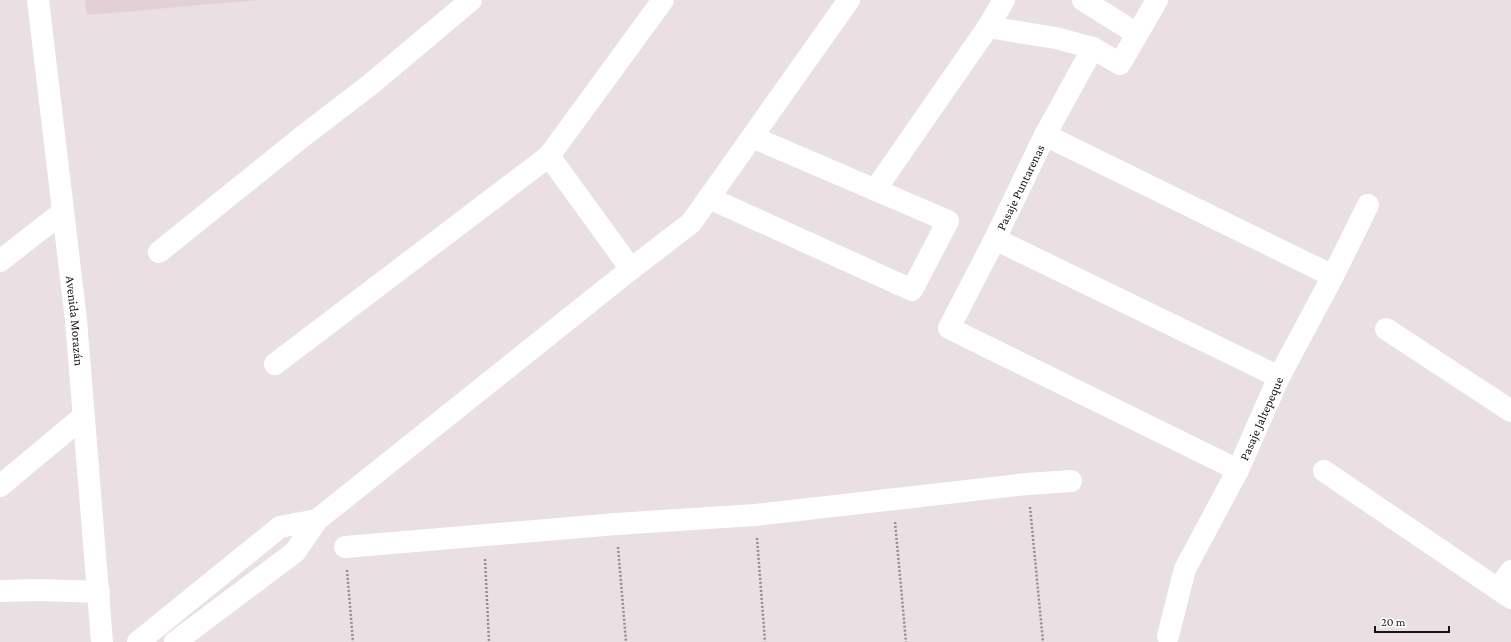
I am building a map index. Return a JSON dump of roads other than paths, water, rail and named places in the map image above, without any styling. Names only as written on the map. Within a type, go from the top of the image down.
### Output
[{"type":"street","name":"Avenida Morazán","points":[[38,0],[76,320],[102,642]]},
{"type":"street","points":[[159,252],[302,137],[371,84],[471,0]]},
{"type":"street","points":[[275,364],[549,156],[663,0]]},
{"type":"street","points":[[174,642],[295,552],[317,520],[631,269],[691,223],[849,0]]},
{"type":"street","points":[[875,190],[988,27],[1004,0]]},
{"type":"street","points":[[1083,0],[1137,34]]},
{"type":"street","points":[[988,27],[1056,38],[1093,48],[1120,64],[1158,0]]},
{"type":"street","name":"Pasaje Puntarenas","points":[[1093,48],[1045,134],[995,239],[949,328],[1238,470]]},
{"type":"street","points":[[1045,134],[1333,276]]},
{"type":"street","points":[[708,198],[912,290],[948,221],[752,137]]},
{"type":"street","points":[[549,156],[631,269]]},
{"type":"street","name":"Pasaje Jaltepeque","points":[[1168,636],[1185,569],[1238,470],[1279,377],[1333,276],[1368,205]]},
{"type":"street","points":[[0,261],[63,212]]},
{"type":"street","points":[[995,239],[1279,377]]},
{"type":"street","points":[[1386,329],[1511,411]]},
{"type":"street","points":[[0,486],[84,416]]},
{"type":"street","points":[[1324,471],[1505,594],[1511,571]]},
{"type":"street","points":[[344,547],[616,524],[755,515],[1027,484],[1071,481]]},
{"type":"street","points":[[138,642],[280,527],[317,520]]},
{"type":"street","points":[[0,591],[42,590],[99,592]]}]
